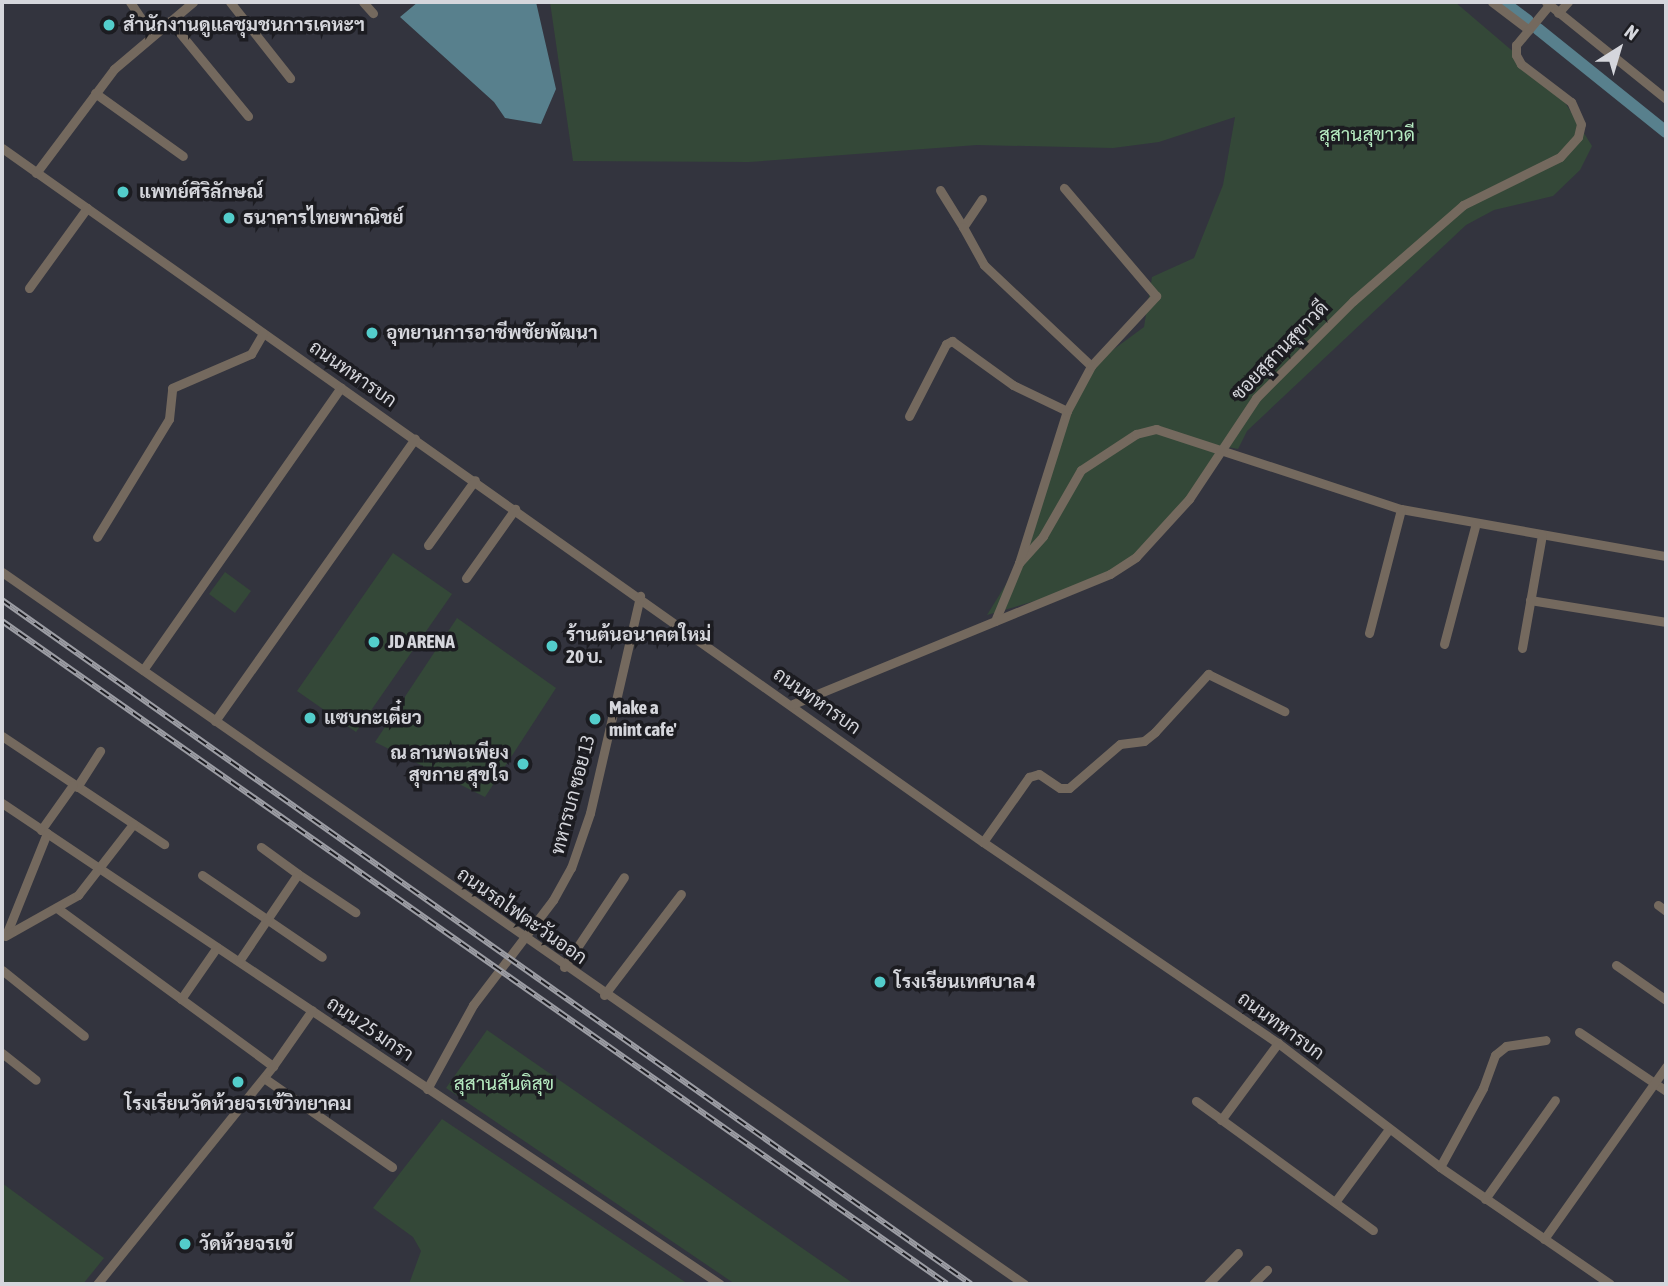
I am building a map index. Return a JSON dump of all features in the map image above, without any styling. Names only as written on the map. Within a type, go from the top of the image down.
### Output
[{"type":"street","points":[[130,2],[152,35]]},
{"type":"street","points":[[36,173],[95,93],[152,35],[192,2]]},
{"type":"street","points":[[230,2],[290,78]]},
{"type":"street","points":[[363,2],[373,13]]},
{"type":"street","points":[[1492,2],[1529,30]]},
{"type":"street","points":[[1558,13],[1568,2]]},
{"type":"street","points":[[1548,3],[1666,99]]},
{"type":"street","name":"ซอยสุสานสุขาวดี","points":[[793,704],[1111,574],[1136,557],[1223,452],[1237,421],[1256,398],[1421,239],[1463,205],[1560,157],[1578,137],[1581,124],[1570,102],[1521,64],[1516,55],[1516,45],[1548,3]]},
{"type":"street","points":[[170,21],[247,116]]},
{"type":"street","points":[[95,93],[183,156]]},
{"type":"street","name":"ถนนทหารบก","points":[[2,148],[793,704],[983,842],[1278,1043],[1440,1167],[1610,1284]]},
{"type":"street","points":[[995,621],[1019,563],[1067,411],[1091,366],[1156,296],[1064,188]]},
{"type":"street","points":[[940,190],[1000,283],[1091,366]]},
{"type":"street","points":[[962,227],[982,199]]},
{"type":"street","points":[[29,288],[87,208]]},
{"type":"street","points":[[97,537],[169,419],[172,388],[251,354],[263,333]]},
{"type":"street","points":[[909,416],[946,344],[952,341],[1013,385],[1067,411]]},
{"type":"street","points":[[143,670],[341,387]]},
{"type":"street","points":[[1019,563],[1043,536],[1081,470],[1136,434],[1156,429],[1401,509],[1666,556]]},
{"type":"street","points":[[215,721],[415,439]]},
{"type":"street","points":[[428,545],[475,480]]},
{"type":"street","points":[[466,578],[515,509]]},
{"type":"street","points":[[1369,633],[1401,509]]},
{"type":"street","points":[[1444,644],[1476,523]]},
{"type":"street","points":[[1522,648],[1542,535]]},
{"type":"street","name":"ถนนรถไฟตะวันออก","points":[[2,572],[604,995],[1024,1284]]},
{"type":"street","name":"ทหารบก ซอย 13","points":[[427,1090],[473,1005],[553,900],[572,868],[590,813],[640,596]]},
{"type":"street","points":[[1530,600],[1666,622]]},
{"type":"street","points":[[983,842],[1029,777],[1043,775],[1060,788],[1069,788],[1120,744],[1148,738],[1208,674],[1284,711]]},
{"type":"street","points":[[2,736],[164,844]]},
{"type":"street","points":[[4,938],[44,832],[100,751]]},
{"type":"street","name":"ถนน 25 มกรา","points":[[2,803],[102,867],[427,1090],[720,1284]]},
{"type":"street","points":[[4,938],[78,895],[134,824]]},
{"type":"street","points":[[261,847],[355,912]]},
{"type":"street","points":[[239,961],[298,874]]},
{"type":"street","points":[[202,875],[322,957]]},
{"type":"street","points":[[564,967],[624,877]]},
{"type":"street","points":[[604,995],[681,894]]},
{"type":"street","points":[[57,908],[273,1066]]},
{"type":"street","points":[[181,999],[217,947]]},
{"type":"street","points":[[1616,965],[1666,1000]]},
{"type":"street","points":[[2,970],[84,1036]]},
{"type":"street","points":[[97,1284],[264,1078],[312,1010]]},
{"type":"street","points":[[1579,1032],[1666,1091]]},
{"type":"street","points":[[1440,1167],[1478,1098],[1495,1055],[1506,1046],[1546,1040]]},
{"type":"street","points":[[1221,1120],[1278,1043]]},
{"type":"street","points":[[2,1053],[36,1080]]},
{"type":"street","points":[[1544,1239],[1666,1067]]},
{"type":"street","points":[[264,1078],[392,1167]]},
{"type":"street","points":[[1485,1199],[1555,1100]]},
{"type":"street","points":[[1196,1101],[1373,1230]]},
{"type":"street","points":[[1335,1202],[1389,1129]]},
{"type":"street","points":[[1208,1284],[1238,1253]]},
{"type":"street","points":[[1253,1284],[1266,1270]]},
{"type":"green space","name":"สุสานสุขาวดี","points":[[550,2],[1455,2],[1556,88],[1592,146],[1580,170],[1553,196],[1494,210],[1466,225],[1247,431],[1238,449],[1223,446],[1171,521],[1136,557],[1072,590],[987,615],[1019,563],[1063,429],[1091,366],[1144,327],[1152,277],[1194,258],[1223,185],[1235,117],[1159,142],[1113,148],[977,145],[749,162],[573,161]]},
{"type":"green space","name":"JD ARENA","points":[[393,553],[452,594],[356,732],[297,691]]},
{"type":"green space","points":[[225,572],[251,591],[235,613],[209,594]]},
{"type":"green space","points":[[457,618],[556,688],[485,797],[375,742]]},
{"type":"green space","name":"สุสานสันติสุข","points":[[487,1030],[854,1284],[735,1284],[446,1088]]},
{"type":"green space","points":[[442,1119],[688,1284],[409,1284],[421,1251],[413,1237],[373,1208]]},
{"type":"green space","points":[[2,1183],[104,1258],[83,1284],[2,1284]]},
{"type":"water","points":[[418,2],[536,2],[556,89],[541,124],[505,118],[494,102],[400,17]]},
{"type":"waterway","points":[[1503,2],[1528,21]]},
{"type":"waterway","points":[[1538,29],[1666,132]]},
{"type":"railway","points":[[2,600],[971,1284]]},
{"type":"railway","points":[[2,621],[947,1284]]},
{"type":"place","name":"สำนักงานดูแลชุมชนการเคหะฯ","points":[[109,25]]},
{"type":"place","name":"แพทย์ศิริลักษณ์","points":[[123,192]]},
{"type":"place","name":"ธนาคารไทยพาณิชย์","points":[[229,218]]},
{"type":"place","name":"อุทยานการอาชีพชัยพัฒนา","points":[[372,333]]},
{"type":"place","name":"JD ARENA","points":[[374,642]]},
{"type":"place","name":"ร้านต้นอนาคตใหม่ 20 บ.","points":[[552,646]]},
{"type":"place","name":"แซบกะเตี๋ยว","points":[[310,718]]},
{"type":"place","name":"Make a mint cafe'","points":[[595,719]]},
{"type":"place","name":"ณ ลานพอเพียง สุขกาย สุขใจ","points":[[523,764]]},
{"type":"place","name":"โรงเรียนเทศบาล 4","points":[[880,982]]},
{"type":"place","name":"โรงเรียนวัดห้วยจรเข้วิทยาคม","points":[[238,1082]]},
{"type":"place","name":"วัดห้วยจรเข้","points":[[185,1244]]}]
